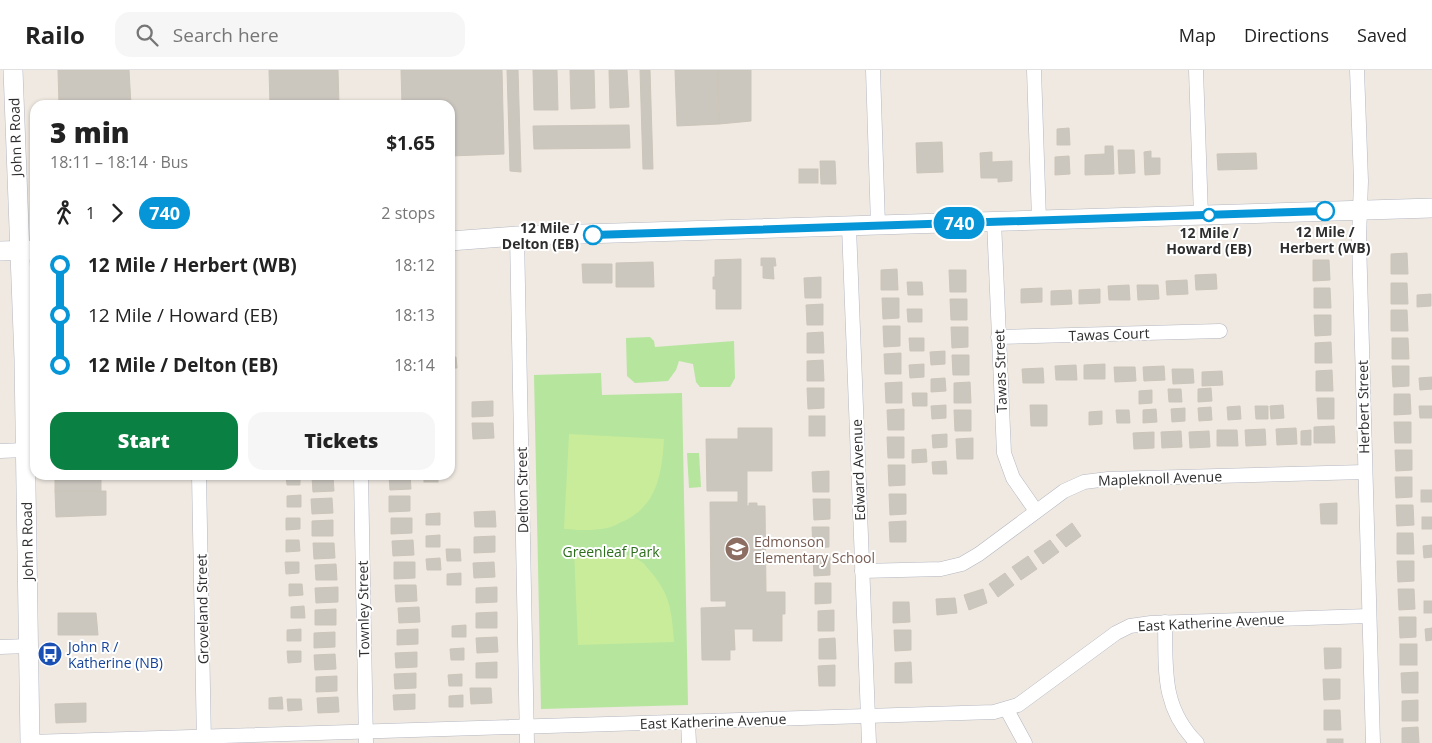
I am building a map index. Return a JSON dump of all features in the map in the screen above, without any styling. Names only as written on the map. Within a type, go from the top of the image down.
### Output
[{"type":"main road","name":"John R Road","points":[[13,70],[27,250],[22,286],[30,743]]},
{"type":"main road","points":[[455,240],[517,236],[1432,208]]},
{"type":"main road","points":[[0,251],[27,250]]},
{"type":"street","points":[[873,70],[878,225]]},
{"type":"street","points":[[1034,70],[1039,220]]},
{"type":"street","points":[[1196,70],[1201,216]]},
{"type":"street","name":"Herbert Street","points":[[1357,70],[1359,239],[1373,743]]},
{"type":"street","name":"Tawas Street","points":[[994,221],[1004,452],[1013,478],[1036,511]]},
{"type":"street","name":"Edward Avenue","points":[[849,227],[869,743]]},
{"type":"street","name":"Delton Street","points":[[517,236],[527,743]]},
{"type":"street","name":"Tawas Court","points":[[998,337],[1220,331]]},
{"type":"street","points":[[0,451],[25,450]]},
{"type":"street","name":"Mapleknoll Avenue","points":[[862,571],[954,567],[979,554],[1064,491],[1074,485],[1094,480],[1365,472]]},
{"type":"street","name":"Groveland Street","points":[[199,480],[204,740]]},
{"type":"street","name":"Townley Street","points":[[361,480],[366,737]]},
{"type":"street","name":"East Katherine Avenue","points":[[30,743],[366,737],[527,726],[994,712],[1018,705],[1116,633],[1130,626],[1165,622],[1369,616]]},
{"type":"street","points":[[1165,622],[1168,693],[1179,722],[1197,743]]},
{"type":"street","points":[[0,647],[28,646]]},
{"type":"street","points":[[1006,710],[1025,743]]},
{"type":"street","points":[[688,722],[689,743]]},
{"type":"green space","points":[[650,337],[654,341],[655,347],[734,341],[735,378],[730,387],[700,387],[696,382],[693,364],[679,361],[676,370],[668,381],[635,383],[627,376],[626,338]]},
{"type":"green space","name":"Greenleaf Park","points":[[601,373],[602,395],[682,393],[688,705],[541,709],[534,375]]},
{"type":"green space","points":[[569,434],[664,439],[662,463],[656,486],[644,506],[624,521],[609,527],[591,530],[564,529]]},
{"type":"green space","points":[[687,453],[699,453],[701,487],[689,488]]},
{"type":"green space","points":[[574,550],[614,552],[637,559],[657,579],[669,604],[674,642],[578,645]]},
{"type":"building","points":[[58,70],[129,70],[131,100],[59,100]]},
{"type":"building","points":[[269,70],[338,70],[339,100],[270,100]]},
{"type":"building","points":[[401,70],[502,70],[504,154],[455,156],[455,100],[402,100]]},
{"type":"building","points":[[507,70],[518,70],[521,172],[510,171]]},
{"type":"building","points":[[533,70],[557,70],[558,110],[534,110]]},
{"type":"building","points":[[570,70],[594,70],[595,108],[571,109]]},
{"type":"building","points":[[609,70],[627,70],[629,107],[610,108]]},
{"type":"building","points":[[640,70],[650,70],[653,169],[643,169]]},
{"type":"building","points":[[675,70],[718,70],[719,124],[677,126]]},
{"type":"building","points":[[718,70],[751,70],[751,121],[719,124]]},
{"type":"building","points":[[629,125],[630,148],[534,149],[533,126]]},
{"type":"building","points":[[1069,128],[1070,145],[1057,145],[1057,129]]},
{"type":"building","points":[[942,142],[943,172],[917,173],[916,143]]},
{"type":"building","points":[[1105,146],[1113,146],[1114,174],[1085,175],[1085,155],[1105,154]]},
{"type":"building","points":[[1118,150],[1134,150],[1135,173],[1119,174]]},
{"type":"building","points":[[1151,151],[1151,158],[1160,158],[1160,174],[1145,175],[1144,152]]},
{"type":"building","points":[[992,152],[992,162],[1012,161],[1012,181],[998,182],[998,178],[981,178],[980,153]]},
{"type":"building","points":[[1256,153],[1257,169],[1218,170],[1217,154]]},
{"type":"building","points":[[1069,156],[1070,174],[1055,175],[1055,157]]},
{"type":"building","points":[[820,161],[835,161],[836,184],[821,184]]},
{"type":"building","points":[[799,169],[818,169],[818,183],[799,183]]},
{"type":"building","points":[[1407,253],[1408,274],[1391,274],[1391,254]]},
{"type":"building","points":[[761,258],[775,258],[776,266],[773,266],[774,279],[763,278]]},
{"type":"building","points":[[741,259],[741,309],[716,309],[716,289],[713,289],[715,260]]},
{"type":"building","points":[[1313,260],[1329,260],[1330,280],[1313,281]]},
{"type":"building","points":[[653,262],[654,287],[616,287],[616,263]]},
{"type":"building","points":[[582,264],[612,264],[612,283],[583,283]]},
{"type":"building","points":[[897,269],[898,290],[881,290],[881,270]]},
{"type":"building","points":[[949,270],[966,270],[966,292],[950,292]]},
{"type":"building","points":[[1216,274],[1217,289],[1196,290],[1195,275]]},
{"type":"building","points":[[821,277],[821,298],[805,298],[804,278]]},
{"type":"building","points":[[1187,280],[1188,294],[1167,295],[1166,281]]},
{"type":"building","points":[[907,282],[922,282],[923,295],[908,295]]},
{"type":"building","points":[[1391,283],[1407,283],[1408,304],[1391,304]]},
{"type":"building","points":[[1129,285],[1130,300],[1109,300],[1108,286]]},
{"type":"building","points":[[1137,285],[1158,285],[1159,299],[1138,300]]},
{"type":"building","points":[[1042,288],[1042,302],[1021,303],[1021,289]]},
{"type":"building","points":[[1314,288],[1330,288],[1331,308],[1314,308]]},
{"type":"building","points":[[1100,289],[1100,303],[1079,304],[1079,290]]},
{"type":"building","points":[[1071,290],[1072,304],[1051,305],[1051,291]]},
{"type":"building","points":[[1431,294],[1431,306],[1417,307],[1417,295]]},
{"type":"building","points":[[882,298],[899,298],[899,318],[883,319]]},
{"type":"building","points":[[950,299],[967,299],[967,320],[951,320]]},
{"type":"building","points":[[823,304],[823,325],[807,325],[806,305]]},
{"type":"building","points":[[907,309],[922,309],[922,322],[908,322]]},
{"type":"building","points":[[1391,310],[1407,310],[1408,331],[1391,331]]},
{"type":"building","points":[[1314,315],[1331,315],[1331,335],[1315,336]]},
{"type":"building","points":[[883,326],[900,326],[900,346],[884,347]]},
{"type":"building","points":[[951,327],[968,327],[968,347],[952,348]]},
{"type":"building","points":[[823,332],[824,353],[807,353],[807,333]]},
{"type":"building","points":[[909,338],[924,338],[924,351],[910,351]]},
{"type":"building","points":[[1392,338],[1408,338],[1409,359],[1392,359]]},
{"type":"building","points":[[1331,342],[1332,363],[1315,363],[1315,343]]},
{"type":"building","points":[[945,351],[945,364],[931,365],[930,352]]},
{"type":"building","points":[[901,353],[901,374],[885,374],[884,354]]},
{"type":"building","points":[[952,355],[969,355],[969,375],[953,375]]},
{"type":"building","points":[[455,357],[456,357],[457,368],[455,368]]},
{"type":"building","points":[[823,360],[824,381],[807,381],[807,361]]},
{"type":"building","points":[[924,364],[924,377],[910,378],[909,365]]},
{"type":"building","points":[[1105,364],[1105,379],[1084,379],[1084,365]]},
{"type":"building","points":[[1076,365],[1077,380],[1056,380],[1055,366]]},
{"type":"building","points":[[1164,366],[1165,380],[1144,381],[1143,367]]},
{"type":"building","points":[[1392,366],[1409,366],[1409,386],[1393,387]]},
{"type":"building","points":[[1114,367],[1135,367],[1136,381],[1115,382]]},
{"type":"building","points":[[1043,368],[1044,383],[1023,383],[1022,369]]},
{"type":"building","points":[[1172,369],[1193,369],[1194,383],[1173,384]]},
{"type":"building","points":[[1332,370],[1333,391],[1316,391],[1316,371]]},
{"type":"building","points":[[1222,371],[1223,385],[1202,386],[1202,372]]},
{"type":"building","points":[[1432,377],[1432,389],[1420,390],[1419,378]]},
{"type":"building","points":[[945,378],[946,391],[931,392],[931,379]]},
{"type":"building","points":[[902,382],[902,403],[886,403],[885,383]]},
{"type":"building","points":[[970,382],[971,403],[954,403],[954,383]]},
{"type":"building","points":[[807,388],[824,388],[824,408],[808,409]]},
{"type":"building","points":[[1211,388],[1212,401],[1198,402],[1198,389]]},
{"type":"building","points":[[1168,389],[1181,389],[1182,402],[1169,402]]},
{"type":"building","points":[[1152,390],[1152,403],[1139,404],[1139,391]]},
{"type":"building","points":[[912,393],[927,393],[927,406],[913,406]]},
{"type":"building","points":[[1394,394],[1410,394],[1411,414],[1394,415]]},
{"type":"building","points":[[1317,398],[1334,398],[1334,419],[1318,419]]},
{"type":"building","points":[[493,401],[493,416],[472,417],[472,402]]},
{"type":"building","points":[[946,405],[946,418],[932,419],[931,406]]},
{"type":"building","points":[[1030,405],[1047,405],[1047,426],[1031,426]]},
{"type":"building","points":[[1283,405],[1284,418],[1271,419],[1270,406]]},
{"type":"building","points":[[1240,406],[1241,419],[1228,420],[1227,407]]},
{"type":"building","points":[[1255,406],[1268,406],[1268,419],[1256,419]]},
{"type":"building","points":[[1419,406],[1432,406],[1432,418],[1420,418]]},
{"type":"building","points":[[1211,407],[1212,420],[1199,421],[1198,408]]},
{"type":"building","points":[[1185,408],[1185,421],[1172,422],[1171,409]]},
{"type":"building","points":[[904,409],[904,430],[888,430],[887,410]]},
{"type":"building","points":[[1156,409],[1157,422],[1143,423],[1143,410]]},
{"type":"building","points":[[954,410],[971,410],[971,431],[955,431]]},
{"type":"building","points":[[1116,410],[1129,410],[1130,423],[1117,423]]},
{"type":"building","points":[[1102,411],[1102,424],[1089,425],[1089,412]]},
{"type":"building","points":[[809,416],[825,416],[825,436],[809,436]]},
{"type":"building","points":[[1394,422],[1411,422],[1411,443],[1395,443]]},
{"type":"building","points":[[472,423],[493,423],[494,438],[473,439]]},
{"type":"building","points":[[1334,426],[1335,443],[1314,443],[1314,427]]},
{"type":"building","points":[[738,428],[772,428],[772,471],[747,471],[747,506],[749,506],[749,503],[757,503],[757,506],[765,506],[766,592],[785,592],[785,614],[782,614],[782,641],[753,641],[753,629],[734,629],[735,650],[730,650],[730,660],[702,660],[701,608],[726,607],[726,601],[711,601],[710,502],[738,502],[738,491],[707,491],[706,439],[738,439]]},
{"type":"building","points":[[1296,428],[1297,444],[1277,445],[1276,429]]},
{"type":"building","points":[[1265,429],[1266,445],[1246,446],[1245,430]]},
{"type":"building","points":[[1217,430],[1237,430],[1238,446],[1217,446]]},
{"type":"building","points":[[1311,430],[1311,445],[1301,445],[1301,431]]},
{"type":"building","points":[[1181,431],[1182,447],[1162,448],[1161,432]]},
{"type":"building","points":[[1209,431],[1210,447],[1190,448],[1189,432]]},
{"type":"building","points":[[1154,432],[1154,448],[1134,449],[1133,433]]},
{"type":"building","points":[[947,434],[947,447],[933,448],[932,435]]},
{"type":"building","points":[[887,437],[904,437],[904,458],[888,458]]},
{"type":"building","points":[[973,438],[973,459],[957,459],[956,439]]},
{"type":"building","points":[[926,449],[927,462],[912,463],[912,450]]},
{"type":"building","points":[[1395,450],[1412,450],[1412,470],[1396,471]]},
{"type":"building","points":[[946,461],[947,474],[933,474],[932,462]]},
{"type":"building","points":[[888,465],[905,465],[905,485],[889,486]]},
{"type":"building","points":[[829,471],[829,492],[813,492],[812,472]]},
{"type":"building","points":[[1395,477],[1412,477],[1412,497],[1396,498]]},
{"type":"building","points":[[55,480],[101,480],[101,491],[55,491]]},
{"type":"building","points":[[286,480],[300,480],[300,485],[287,485]]},
{"type":"building","points":[[312,480],[333,480],[334,491],[313,492]]},
{"type":"building","points":[[389,480],[410,480],[411,489],[390,490]]},
{"type":"building","points":[[424,480],[438,480],[438,482],[424,482]]},
{"type":"building","points":[[1421,490],[1432,490],[1432,502],[1421,502]]},
{"type":"building","points":[[55,491],[106,491],[106,515],[56,517]]},
{"type":"building","points":[[889,494],[906,494],[906,514],[890,515]]},
{"type":"building","points":[[301,495],[301,507],[287,507],[287,496]]},
{"type":"building","points":[[389,496],[410,496],[410,511],[389,512]]},
{"type":"building","points":[[332,498],[333,513],[312,514],[311,499]]},
{"type":"building","points":[[813,499],[830,499],[830,519],[814,520]]},
{"type":"building","points":[[1337,503],[1337,524],[1321,524],[1320,504]]},
{"type":"building","points":[[1396,505],[1413,505],[1414,525],[1397,526]]},
{"type":"building","points":[[495,511],[496,527],[475,527],[474,512]]},
{"type":"building","points":[[440,513],[440,525],[426,525],[426,514]]},
{"type":"building","points":[[1422,517],[1432,517],[1432,529],[1422,529]]},
{"type":"building","points":[[286,518],[300,518],[300,529],[286,530]]},
{"type":"building","points":[[391,518],[412,518],[412,533],[391,534]]},
{"type":"building","points":[[333,520],[333,536],[312,536],[312,521]]},
{"type":"building","points":[[906,521],[906,542],[890,542],[889,522]]},
{"type":"building","points":[[1072,523],[1081,536],[1066,547],[1056,535]]},
{"type":"building","points":[[812,527],[829,527],[829,547],[813,548]]},
{"type":"building","points":[[1397,533],[1413,533],[1414,554],[1397,554]]},
{"type":"building","points":[[440,535],[440,547],[426,547],[426,536]]},
{"type":"building","points":[[495,536],[495,552],[474,553],[474,537]]},
{"type":"building","points":[[286,540],[299,540],[300,551],[286,552]]},
{"type":"building","points":[[413,540],[414,555],[393,556],[392,541]]},
{"type":"building","points":[[1050,540],[1059,552],[1043,564],[1034,551]]},
{"type":"building","points":[[313,543],[334,543],[335,558],[314,559]]},
{"type":"building","points":[[1432,545],[1432,557],[1424,558],[1423,546]]},
{"type":"building","points":[[446,549],[460,549],[461,561],[447,561]]},
{"type":"building","points":[[813,555],[830,555],[830,575],[814,576]]},
{"type":"building","points":[[1028,556],[1037,569],[1021,580],[1012,567]]},
{"type":"building","points":[[440,558],[441,570],[427,570],[426,559]]},
{"type":"building","points":[[1397,561],[1414,561],[1414,581],[1398,582]]},
{"type":"building","points":[[285,562],[299,562],[299,573],[286,574]]},
{"type":"building","points":[[394,562],[415,562],[415,578],[394,579]]},
{"type":"building","points":[[494,562],[495,577],[474,578],[473,563]]},
{"type":"building","points":[[336,564],[337,580],[316,580],[315,565]]},
{"type":"building","points":[[461,573],[461,585],[447,585],[447,574]]},
{"type":"building","points":[[1005,573],[1014,585],[998,597],[989,584]]},
{"type":"building","points":[[815,583],[831,583],[831,603],[815,604]]},
{"type":"building","points":[[289,584],[302,584],[303,595],[289,596]]},
{"type":"building","points":[[395,585],[416,585],[417,601],[396,602]]},
{"type":"building","points":[[338,587],[338,602],[316,603],[315,588]]},
{"type":"building","points":[[497,587],[497,602],[476,603],[476,588]]},
{"type":"building","points":[[983,589],[987,603],[969,610],[964,595]]},
{"type":"building","points":[[1398,589],[1414,589],[1415,609],[1399,610]]},
{"type":"building","points":[[955,598],[957,613],[937,615],[936,599]]},
{"type":"building","points":[[1424,601],[1432,601],[1432,613],[1424,613]]},
{"type":"building","points":[[893,602],[909,602],[910,622],[893,623]]},
{"type":"building","points":[[304,606],[305,618],[291,618],[291,607]]},
{"type":"building","points":[[419,607],[420,622],[399,623],[398,608]]},
{"type":"building","points":[[336,609],[336,625],[315,625],[315,610]]},
{"type":"building","points":[[834,610],[834,631],[818,631],[818,611]]},
{"type":"building","points":[[497,612],[497,628],[476,628],[476,613]]},
{"type":"building","points":[[58,613],[96,613],[98,635],[58,635]]},
{"type":"building","points":[[1399,617],[1416,617],[1416,637],[1400,638]]},
{"type":"building","points":[[466,625],[466,637],[452,637],[452,626]]},
{"type":"building","points":[[1432,628],[1432,640],[1426,641],[1425,629]]},
{"type":"building","points":[[301,629],[301,641],[287,641],[287,630]]},
{"type":"building","points":[[418,629],[418,644],[397,645],[397,630]]},
{"type":"building","points":[[894,630],[911,630],[911,650],[895,651]]},
{"type":"building","points":[[335,632],[335,647],[314,648],[314,633]]},
{"type":"building","points":[[497,637],[498,652],[477,653],[476,638]]},
{"type":"building","points":[[835,638],[836,659],[819,659],[819,639]]},
{"type":"building","points":[[1400,644],[1417,644],[1417,665],[1400,665]]},
{"type":"building","points":[[464,648],[464,660],[451,660],[450,649]]},
{"type":"building","points":[[1324,648],[1341,648],[1341,668],[1325,669]]},
{"type":"building","points":[[287,651],[301,651],[301,662],[288,663]]},
{"type":"building","points":[[417,652],[417,667],[396,668],[395,653]]},
{"type":"building","points":[[335,654],[336,669],[315,670],[314,655]]},
{"type":"building","points":[[497,662],[497,678],[476,678],[476,663]]},
{"type":"building","points":[[911,662],[912,683],[895,683],[895,663]]},
{"type":"building","points":[[835,665],[835,686],[819,686],[818,666]]},
{"type":"building","points":[[1418,672],[1418,693],[1402,693],[1401,673]]},
{"type":"building","points":[[416,673],[416,688],[395,689],[394,674]]},
{"type":"building","points":[[462,674],[462,686],[449,686],[448,675]]},
{"type":"building","points":[[337,676],[337,691],[316,692],[316,677]]},
{"type":"building","points":[[1323,679],[1340,679],[1340,699],[1324,700]]},
{"type":"building","points":[[470,688],[491,688],[492,703],[471,704]]},
{"type":"building","points":[[415,694],[415,709],[394,710],[393,695]]},
{"type":"building","points":[[463,695],[463,707],[449,707],[449,696]]},
{"type":"building","points":[[282,697],[283,709],[269,709],[269,698]]},
{"type":"building","points":[[338,697],[339,712],[318,713],[317,698]]},
{"type":"building","points":[[287,699],[301,699],[302,710],[288,711]]},
{"type":"building","points":[[1418,700],[1418,721],[1402,721],[1402,701]]},
{"type":"building","points":[[86,703],[86,722],[56,723],[55,704]]},
{"type":"building","points":[[1324,710],[1340,710],[1341,730],[1324,730]]},
{"type":"building","points":[[1418,727],[1419,743],[1402,743],[1402,728]]},
{"type":"building","points":[[1327,739],[1343,739],[1343,743],[1327,743]]},
{"type":"bus line","name":"740","points":[[593,235],[1325,211]]},
{"type":"place","name":"12 Mile / Herbert (WB)","points":[[1325,211]]},
{"type":"place","name":"12 Mile / Howard (EB)","points":[[1209,215]]},
{"type":"place","name":"12 Mile / Delton (EB)","points":[[593,235]]},
{"type":"place","name":"Edmonson Elementary School","points":[[737,549]]},
{"type":"place","name":"John R / Katherine (NB)","points":[[50,654]]}]
